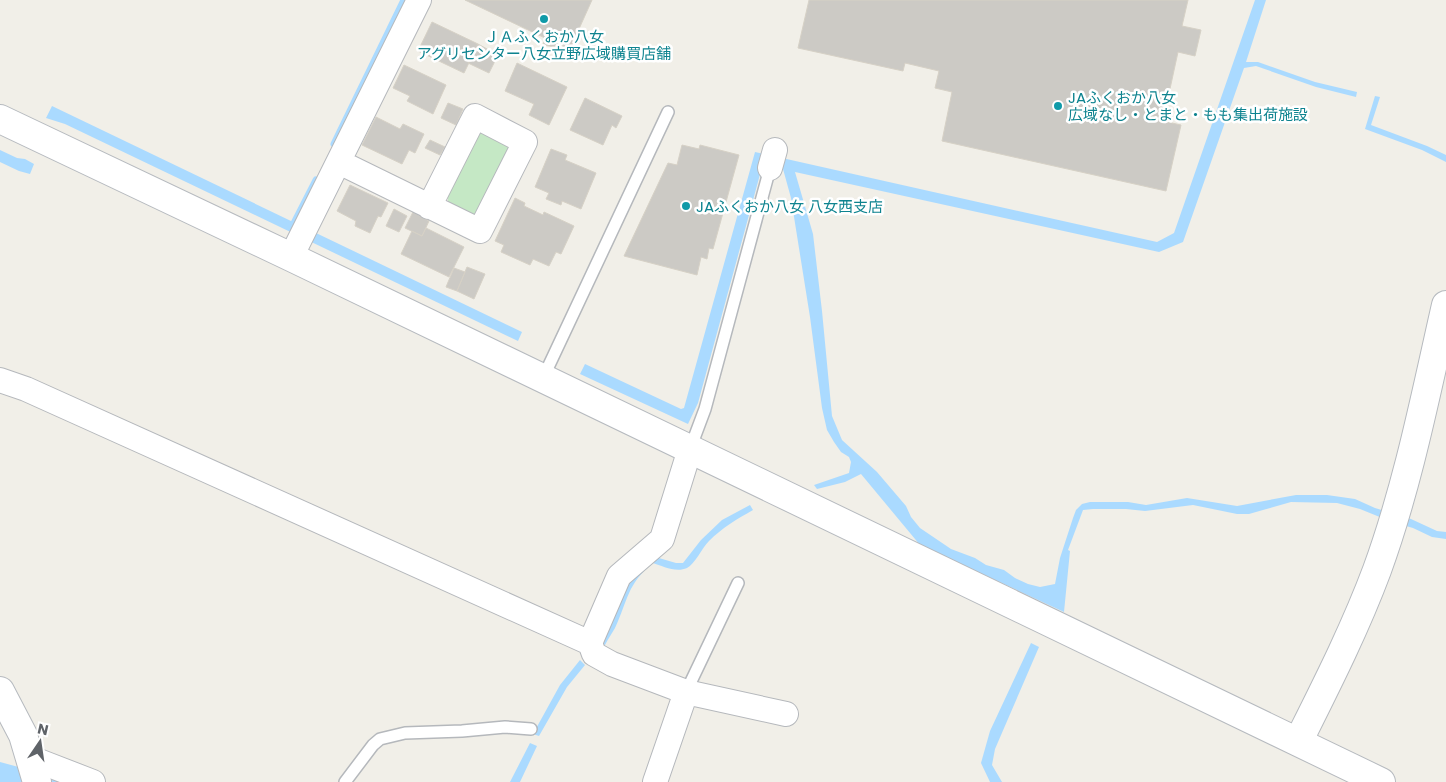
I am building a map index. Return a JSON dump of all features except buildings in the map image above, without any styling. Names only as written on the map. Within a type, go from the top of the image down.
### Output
[{"type":"street","points":[[291,257],[419,0]]},
{"type":"street","points":[[338,162],[429,207],[480,231],[524,142],[475,116],[429,207]]},
{"type":"street","points":[[0,118],[1381,782]]},
{"type":"street","points":[[1298,742],[1336,666],[1377,570],[1398,502],[1446,306]]},
{"type":"street","points":[[0,380],[35,393],[590,643]]},
{"type":"street","points":[[690,449],[662,539],[619,576],[590,643],[594,654],[612,664],[686,692],[786,714]]},
{"type":"street","points":[[0,691],[23,735],[34,770],[94,782]]},
{"type":"street","points":[[655,782],[686,692]]},
{"type":"lane","points":[[543,378],[668,112]]},
{"type":"lane","points":[[690,449],[705,409],[772,159]]},
{"type":"lane","points":[[686,692],[738,583]]},
{"type":"lane","points":[[346,782],[373,745],[380,739],[405,732],[462,731],[505,727],[531,729]]},
{"type":"green space","points":[[480,133],[485,133],[509,147],[511,154],[475,217],[451,206],[448,201],[448,192],[475,137]]},
{"type":"water","points":[[1255,0],[1266,0],[1246,62],[1258,62],[1315,82],[1357,92],[1356,97],[1316,87],[1256,66],[1244,68],[1183,242],[1159,252],[795,172],[813,234],[832,416],[842,440],[877,472],[906,506],[911,517],[920,528],[951,549],[975,558],[986,565],[1004,570],[1028,584],[1040,587],[1055,584],[1060,558],[1076,510],[1082,504],[1090,502],[1128,502],[1146,505],[1187,498],[1237,506],[1296,495],[1327,495],[1355,499],[1375,508],[1411,519],[1437,531],[1446,532],[1446,539],[1432,537],[1413,528],[1360,509],[1337,503],[1291,502],[1249,514],[1237,514],[1193,505],[1145,511],[1126,509],[1083,510],[1068,550],[1070,551],[1064,612],[920,545],[861,474],[845,482],[817,489],[814,485],[849,473],[851,462],[849,457],[841,452],[827,430],[822,408],[791,198],[783,169],[766,165],[762,167],[698,403],[688,424],[580,374],[585,364],[681,409],[684,408],[755,152],[1157,242],[1174,233]]},
{"type":"water","points":[[1375,96],[1380,97],[1371,125],[1446,155],[1446,162],[1422,150],[1365,129]]},
{"type":"water","points":[[52,106],[522,332],[518,341],[65,124],[46,118]]},
{"type":"water","points":[[0,150],[34,164],[30,174],[0,162]]},
{"type":"water","points":[[750,505],[753,510],[714,536],[687,568],[678,570],[653,563],[644,571],[633,585],[615,628],[605,645],[599,643],[626,583],[652,556],[676,563],[683,563],[701,540],[722,520]]},
{"type":"water","points":[[1031,643],[1039,647],[995,749],[992,765],[1002,782],[990,782],[981,763],[990,731]]},
{"type":"water","points":[[580,660],[585,665],[567,687],[539,736],[533,734],[560,685]]},
{"type":"water","points":[[530,743],[537,746],[520,782],[510,782]]},
{"type":"water","points":[[0,762],[48,775],[65,782],[0,782]]},
{"type":"waterway","points":[[334,144],[404,0]]},
{"type":"waterway","points":[[289,226],[292,227],[316,180]]},
{"type":"place","name":"ＪＡふくおか八女 アグリセンター八女立野広域購買店舗","points":[[544,19]]},
{"type":"place","name":"JAふくおか八女 広域なし・とまと・もも集出荷施設","points":[[1058,106]]},
{"type":"place","name":"JAふくおか八女 八女西支店","points":[[686,206]]}]
